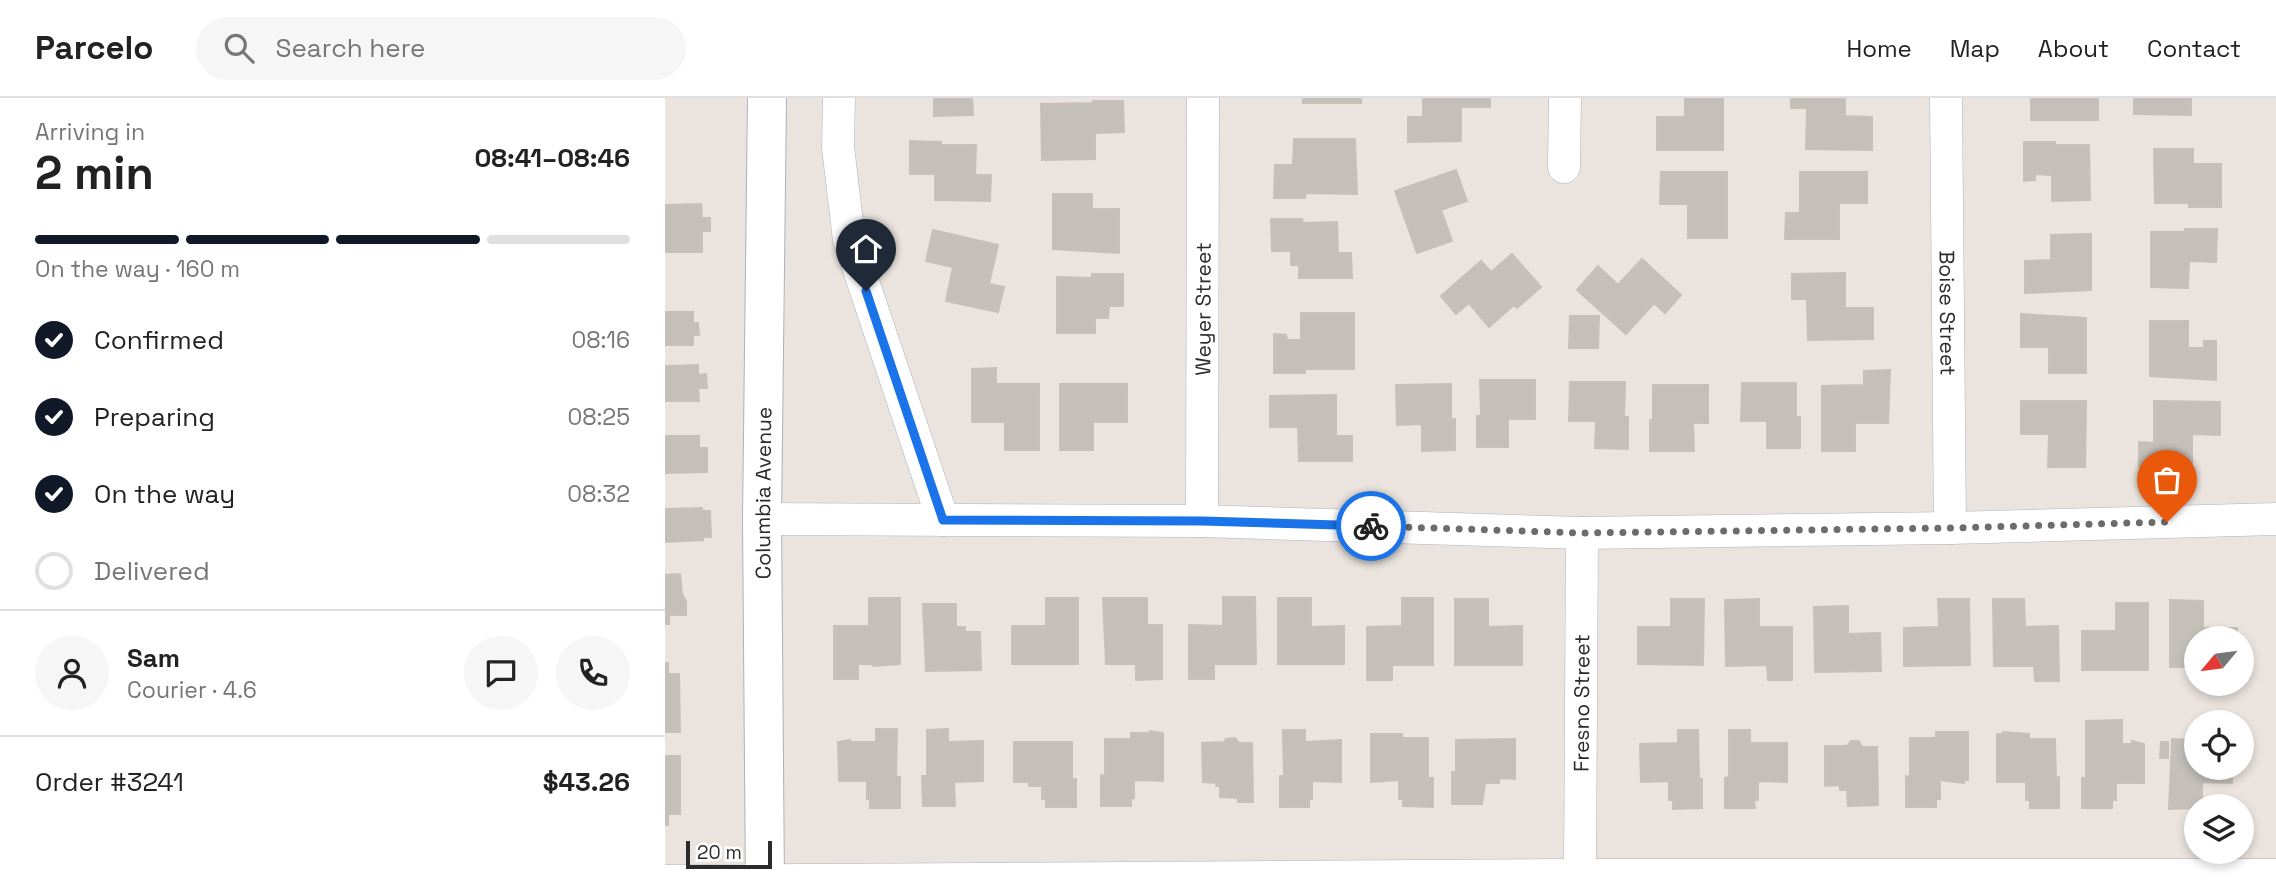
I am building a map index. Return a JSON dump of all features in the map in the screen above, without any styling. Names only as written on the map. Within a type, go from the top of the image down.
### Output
[{"type":"street","name":"Columbia Avenue","points":[[765,884],[762,519],[767,98]]},
{"type":"street","points":[[839,98],[838,147],[849,240],[943,520]]},
{"type":"street","name":"Weyer Street","points":[[1202,521],[1203,98]]},
{"type":"street","points":[[1564,167],[1565,98]]},
{"type":"street","name":"Boise Street","points":[[1946,98],[1950,528]]},
{"type":"street","points":[[762,519],[1202,521],[1582,533],[1950,528],[2276,519]]},
{"type":"street","name":"Fresno Street","points":[[1580,875],[1582,533]]},
{"type":"street","points":[[665,881],[765,884],[1155,882],[1580,875],[2276,875]]},
{"type":"building","points":[[934,98],[972,98],[973,115],[934,116]]},
{"type":"building","points":[[1303,98],[1361,98],[1361,103],[1303,103]]},
{"type":"building","points":[[1423,98],[1490,98],[1490,107],[1461,107],[1461,141],[1408,142],[1408,117],[1423,117]]},
{"type":"building","points":[[1685,98],[1723,98],[1723,150],[1657,150],[1657,117],[1685,117]]},
{"type":"building","points":[[1791,98],[1845,98],[1845,116],[1872,117],[1872,150],[1806,149],[1807,108],[1791,108]]},
{"type":"building","points":[[2031,98],[2098,98],[2098,120],[2031,120]]},
{"type":"building","points":[[2134,98],[2191,98],[2191,115],[2134,114]]},
{"type":"building","points":[[1123,101],[1124,132],[1095,133],[1095,159],[1042,160],[1041,104]]},
{"type":"building","points":[[1294,139],[1355,139],[1357,194],[1306,193],[1305,198],[1274,198],[1275,165],[1293,165]]},
{"type":"building","points":[[910,141],[941,142],[941,145],[976,145],[975,175],[991,175],[990,201],[935,200],[935,174],[910,174]]},
{"type":"building","points":[[2024,142],[2089,145],[2090,200],[2052,201],[2052,175],[2035,174],[2035,180],[2024,181]]},
{"type":"building","points":[[2154,149],[2193,149],[2193,164],[2221,164],[2221,207],[2155,203]]},
{"type":"building","points":[[1456,170],[1467,201],[1441,210],[1452,241],[1417,253],[1395,191]]},
{"type":"building","points":[[1661,172],[1727,172],[1727,238],[1688,238],[1688,204],[1660,204]]},
{"type":"building","points":[[1800,172],[1867,172],[1867,203],[1839,203],[1839,239],[1785,239],[1786,213],[1800,213]]},
{"type":"building","points":[[1053,194],[1092,194],[1092,209],[1119,209],[1119,253],[1053,249]]},
{"type":"building","points":[[701,204],[702,218],[710,218],[710,231],[702,231],[702,252],[665,252],[665,205]]},
{"type":"building","points":[[1271,219],[1302,219],[1303,223],[1337,222],[1338,253],[1351,253],[1352,278],[1299,278],[1299,265],[1291,265],[1291,251],[1272,251]]},
{"type":"building","points":[[2185,229],[2217,229],[2216,262],[2189,261],[2188,288],[2151,287],[2151,232],[2185,232]]},
{"type":"building","points":[[933,230],[998,245],[989,284],[1004,287],[998,312],[946,301],[953,267],[926,261]]},
{"type":"building","points":[[2091,234],[2091,290],[2025,293],[2025,261],[2051,260],[2051,235]]},
{"type":"building","points":[[1512,254],[1541,287],[1517,308],[1514,305],[1489,327],[1469,303],[1456,314],[1441,296],[1481,261],[1491,272]]},
{"type":"building","points":[[1642,259],[1681,295],[1665,313],[1654,303],[1626,334],[1577,290],[1598,266],[1618,285]]},
{"type":"building","points":[[1845,273],[1845,308],[1873,308],[1873,339],[1808,340],[1807,299],[1792,299],[1792,274]]},
{"type":"building","points":[[1092,274],[1123,274],[1123,306],[1109,306],[1108,318],[1095,318],[1095,333],[1057,333],[1057,277],[1092,278]]},
{"type":"building","points":[[665,312],[693,312],[693,323],[698,323],[699,335],[693,335],[693,345],[665,345]]},
{"type":"building","points":[[1301,313],[1354,313],[1354,369],[1305,369],[1305,373],[1274,373],[1274,334],[1286,335],[1287,340],[1301,340]]},
{"type":"building","points":[[2021,314],[2086,318],[2086,373],[2049,373],[2049,347],[2021,347]]},
{"type":"building","points":[[1570,316],[1599,316],[1598,348],[1569,348]]},
{"type":"building","points":[[2150,321],[2188,321],[2188,348],[2204,348],[2204,341],[2216,341],[2216,380],[2150,376]]},
{"type":"building","points":[[698,365],[698,375],[706,374],[707,388],[698,388],[699,401],[665,401],[665,366]]},
{"type":"building","points":[[996,368],[996,384],[1039,384],[1039,450],[1005,450],[1005,422],[972,422],[972,369]]},
{"type":"building","points":[[1890,370],[1888,423],[1855,423],[1855,451],[1822,451],[1822,386],[1864,385],[1864,371]]},
{"type":"building","points":[[1480,380],[1535,380],[1535,419],[1508,419],[1508,447],[1477,447],[1477,416],[1481,416]]},
{"type":"building","points":[[1570,382],[1625,382],[1624,417],[1628,417],[1628,449],[1595,448],[1596,421],[1569,421]]},
{"type":"building","points":[[1742,383],[1796,383],[1800,448],[1767,448],[1767,421],[1741,421]]},
{"type":"building","points":[[1060,384],[1127,384],[1127,422],[1093,422],[1093,450],[1060,450]]},
{"type":"building","points":[[1451,384],[1451,420],[1455,419],[1455,450],[1422,451],[1422,424],[1397,425],[1396,385]]},
{"type":"building","points":[[1653,385],[1708,385],[1708,423],[1693,423],[1694,451],[1650,451]]},
{"type":"building","points":[[1336,395],[1336,436],[1352,436],[1352,461],[1299,461],[1298,427],[1270,427],[1270,396]]},
{"type":"building","points":[[2021,401],[2086,401],[2085,467],[2048,467],[2049,434],[2021,434]]},
{"type":"building","points":[[2154,401],[2220,402],[2220,435],[2192,434],[2192,468],[2139,467],[2139,442],[2154,443]]},
{"type":"building","points":[[665,436],[699,436],[699,448],[707,448],[707,472],[665,473]]},
{"type":"building","points":[[702,508],[702,511],[710,511],[711,537],[703,537],[703,540],[665,542],[665,509]]},
{"type":"building","points":[[680,574],[686,615],[669,615],[669,624],[665,624],[665,575]]},
{"type":"building","points":[[1223,597],[1255,597],[1256,664],[1214,664],[1214,679],[1189,679],[1189,625],[1223,626]]},
{"type":"building","points":[[869,598],[900,598],[900,664],[858,664],[858,679],[834,679],[834,626],[869,626]]},
{"type":"building","points":[[1046,598],[1078,598],[1078,664],[1012,664],[1012,626],[1046,626]]},
{"type":"building","points":[[1103,598],[1147,598],[1147,625],[1162,625],[1162,679],[1136,680],[1136,664],[1106,664]]},
{"type":"building","points":[[1278,598],[1311,598],[1311,627],[1344,626],[1344,664],[1278,664]]},
{"type":"building","points":[[1402,598],[1433,598],[1433,665],[1392,665],[1392,680],[1367,680],[1367,627],[1402,626]]},
{"type":"building","points":[[1455,599],[1488,599],[1488,627],[1522,626],[1522,665],[1455,665]]},
{"type":"building","points":[[1671,599],[1704,599],[1703,665],[1638,664],[1638,627],[1671,627]]},
{"type":"building","points":[[1759,599],[1759,627],[1792,627],[1792,680],[1768,680],[1767,665],[1726,666],[1725,600]]},
{"type":"building","points":[[1938,599],[1969,599],[1970,665],[1904,666],[1904,628],[1939,627]]},
{"type":"building","points":[[1993,599],[2024,599],[2025,627],[2058,626],[2059,681],[2035,681],[2034,666],[1994,666]]},
{"type":"building","points":[[2170,600],[2203,601],[2203,626],[2184,626],[2184,667],[2170,667]]},
{"type":"building","points":[[2116,603],[2148,603],[2148,670],[2082,670],[2082,631],[2116,631]]},
{"type":"building","points":[[923,604],[956,604],[956,627],[965,627],[965,632],[980,632],[981,670],[926,671]]},
{"type":"building","points":[[1848,606],[1848,634],[1880,633],[1881,671],[1815,672],[1814,607]]},
{"type":"building","points":[[665,663],[668,663],[668,674],[679,674],[680,732],[665,732]]},
{"type":"building","points":[[2122,720],[2122,744],[2132,744],[2132,741],[2144,744],[2144,783],[2116,783],[2116,800],[2112,800],[2112,808],[2082,808],[2082,778],[2086,778],[2086,721]]},
{"type":"building","points":[[876,729],[897,729],[896,777],[900,777],[900,808],[870,808],[867,781],[839,781],[838,742],[876,742]]},
{"type":"building","points":[[948,729],[948,742],[983,741],[983,781],[954,782],[955,806],[923,806],[922,776],[927,776],[927,730]]},
{"type":"building","points":[[1283,730],[1305,730],[1305,742],[1341,740],[1341,782],[1312,781],[1309,807],[1280,807],[1280,776],[1284,776]]},
{"type":"building","points":[[1678,730],[1698,730],[1702,808],[1673,809],[1673,800],[1669,800],[1669,781],[1641,782],[1640,744],[1678,743]]},
{"type":"building","points":[[1729,730],[1750,730],[1750,743],[1787,743],[1787,782],[1758,781],[1755,808],[1725,808],[1725,778],[1729,777]]},
{"type":"building","points":[[1936,732],[1968,732],[1968,780],[1964,780],[1964,783],[1940,780],[1940,799],[1936,799],[1936,807],[1906,807],[1906,776],[1910,777],[1910,738],[1936,738]]},
{"type":"building","points":[[1131,733],[1163,733],[1163,781],[1134,780],[1131,806],[1101,806],[1101,775],[1105,776],[1105,739],[1131,739]]},
{"type":"building","points":[[1371,734],[1402,734],[1402,738],[1428,738],[1428,778],[1433,778],[1433,807],[1403,806],[1403,799],[1399,799],[1399,780],[1371,782]]},
{"type":"building","points":[[1997,734],[2029,734],[2029,739],[2055,739],[2059,808],[2030,808],[2030,800],[2026,800],[2026,782],[1997,782]]},
{"type":"building","points":[[1235,738],[1239,743],[1252,743],[1253,802],[1238,802],[1238,798],[1220,797],[1220,786],[1216,786],[1217,783],[1203,782],[1202,743],[1224,742],[1226,739]]},
{"type":"building","points":[[1515,739],[1515,779],[1499,778],[1499,783],[1485,783],[1482,804],[1452,804],[1456,740]]},
{"type":"building","points":[[2172,739],[2184,740],[2184,780],[2232,780],[2232,783],[2202,782],[2202,794],[2184,794],[2184,808],[2169,809]]},
{"type":"building","points":[[1851,741],[1859,741],[1862,747],[1877,747],[1878,805],[1848,806],[1847,790],[1840,790],[1840,785],[1825,786],[1825,746],[1847,746]]},
{"type":"building","points":[[1014,742],[1072,742],[1072,779],[1076,779],[1076,807],[1046,807],[1046,799],[1042,799],[1042,786],[1029,786],[1029,782],[1014,782]]},
{"type":"building","points":[[2161,742],[2168,742],[2168,758],[2160,758]]},
{"type":"building","points":[[665,756],[680,756],[680,814],[668,814],[668,825],[665,825]]},
{"type":"way so far","points":[[1371,526],[1582,533],[2167,522]]},
{"type":"route","points":[[866,291],[943,520],[1202,521],[1371,526]]}]
